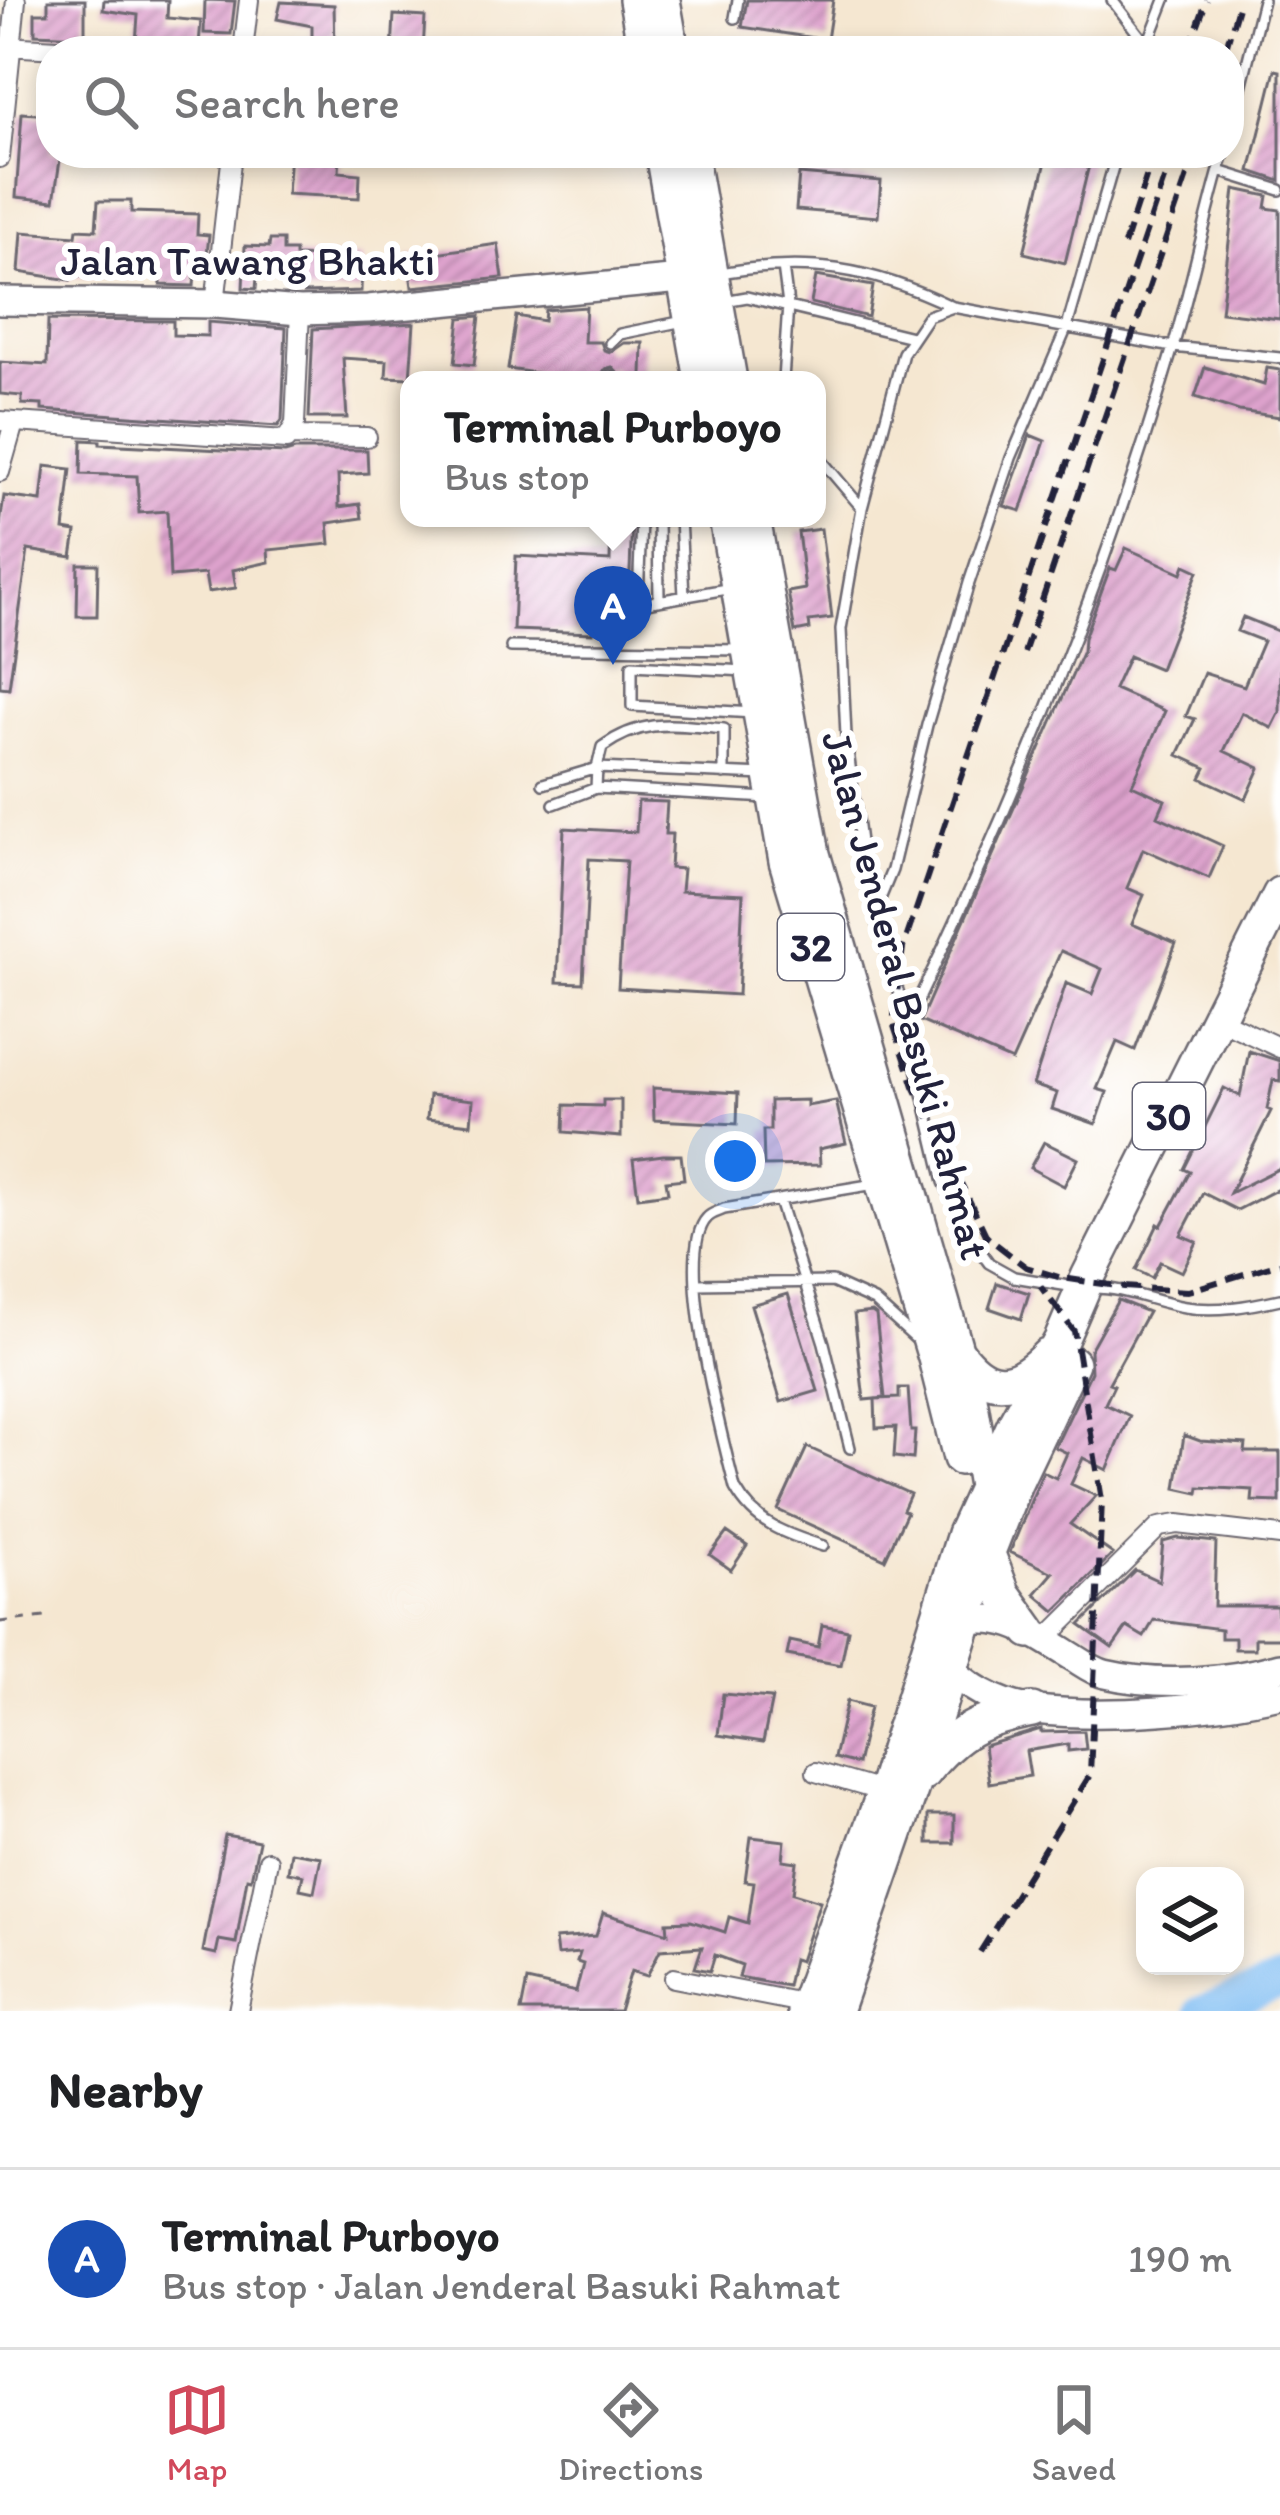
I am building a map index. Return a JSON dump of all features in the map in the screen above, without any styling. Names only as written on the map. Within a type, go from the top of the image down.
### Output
[{"type":"highway","points":[[637,0],[643,36]]},
{"type":"highway","points":[[663,0],[669,36]]},
{"type":"highway","points":[[666,168],[727,371]]},
{"type":"highway","points":[[691,168],[702,300],[702,371]]},
{"type":"highway","name":"Jalan Jenderal Basuki Rahmat","points":[[727,527],[737,587],[813,854],[893,1179],[943,1358]]},
{"type":"highway","name":"Jalan Jenderal Basuki Rahmat","points":[[753,527],[758,713],[786,862],[893,1179]]},
{"type":"highway","name":"30","points":[[975,1545],[1015,1483],[1095,1288],[1227,1023],[1280,894]]},
{"type":"highway","name":"30","points":[[1227,1023],[1280,941]]},
{"type":"highway","name":"30","points":[[943,1358],[985,1379],[1003,1382],[1034,1369],[1071,1343]]},
{"type":"highway","name":"30","points":[[985,1485],[1027,1402],[1044,1388],[1071,1343]]},
{"type":"highway","points":[[943,1358],[980,1405],[998,1409],[1027,1402]]},
{"type":"highway","name":"32","points":[[897,1791],[911,1705],[934,1636],[975,1545],[943,1358]]},
{"type":"highway","name":"32","points":[[816,2008],[897,1791],[950,1672],[966,1619],[985,1485],[970,1397]]},
{"type":"highway","points":[[975,1545],[1003,1593],[1038,1635]]},
{"type":"highway","points":[[897,1791],[962,1732],[986,1719],[1032,1710]]},
{"type":"main road","name":"Jalan Tawang Bhakti","points":[[0,301],[215,304],[300,311],[530,295],[702,300]]},
{"type":"main road","points":[[1280,1667],[1208,1679],[1148,1680],[1100,1673],[1038,1635],[987,1616],[966,1619],[934,1636],[950,1672],[966,1686],[1032,1710],[1132,1711],[1244,1702],[1280,1694]]},
{"type":"street","points":[[0,158],[6,46],[16,0]]},
{"type":"street","points":[[245,36],[249,0]]},
{"type":"street","points":[[6,46],[36,48]]},
{"type":"street","points":[[215,304],[230,168]]},
{"type":"street","points":[[291,436],[300,311]]},
{"type":"street","points":[[0,472],[7,422],[277,441],[291,436],[367,437]]},
{"type":"street","points":[[1227,1023],[1280,1048]]},
{"type":"street","points":[[1038,1635],[1160,1527],[1178,1524],[1280,1536]]},
{"type":"street","points":[[816,1772],[897,1791]]},
{"type":"street","points":[[238,2011],[268,1861]]},
{"type":"street","points":[[674,1978],[816,2008]]},
{"type":"lane","points":[[735,18],[738,0]]},
{"type":"lane","points":[[1112,0],[1138,36]]},
{"type":"lane","points":[[1151,36],[1165,0]]},
{"type":"lane","points":[[1244,75],[1263,0]]},
{"type":"lane","points":[[874,911],[896,858],[927,724],[968,583],[1011,458],[1067,327],[1113,168]]},
{"type":"lane","points":[[907,1024],[972,889],[1076,631],[1173,347],[1220,168]]},
{"type":"lane","points":[[1219,171],[1280,190]]},
{"type":"lane","points":[[610,343],[620,334],[783,267],[834,265],[881,277],[953,307],[1173,347],[1280,358]]},
{"type":"lane","points":[[783,267],[788,305],[783,371]]},
{"type":"lane","points":[[702,300],[748,297],[912,337]]},
{"type":"lane","points":[[953,307],[928,316],[903,353],[862,508],[841,629],[846,736],[865,880],[907,1024],[944,1182],[970,1237],[989,1263],[1014,1277],[1208,1309],[1280,1299]]},
{"type":"lane","points":[[826,466],[862,508]]},
{"type":"lane","points":[[638,604],[641,527]]},
{"type":"lane","points":[[658,527],[659,601]]},
{"type":"lane","points":[[680,527],[684,596]]},
{"type":"lane","points":[[618,608],[737,587]]},
{"type":"lane","points":[[511,646],[753,643]]},
{"type":"lane","points":[[753,643],[632,665],[632,706],[758,713]]},
{"type":"lane","points":[[596,788],[602,748],[623,732],[656,723],[724,729],[724,774]]},
{"type":"lane","points":[[543,784],[597,768],[724,774],[771,787]]},
{"type":"lane","points":[[554,804],[596,788],[771,787]]},
{"type":"lane","points":[[823,1546],[779,1532],[748,1510],[736,1488],[700,1337],[698,1240],[706,1219],[724,1209],[893,1179]]},
{"type":"lane","points":[[779,1201],[824,1343],[850,1448]]},
{"type":"lane","points":[[696,1284],[832,1282],[857,1291],[943,1358]]},
{"type":"path","points":[[0,1622],[45,1617]]},
{"type":"building","points":[[48,0],[85,0],[85,36],[35,34],[35,13],[48,13]]},
{"type":"building","points":[[104,0],[168,0],[167,18],[201,21],[200,36],[136,36],[138,15],[103,10]]},
{"type":"building","points":[[205,0],[235,1],[231,34],[204,33]]},
{"type":"building","points":[[747,0],[833,0],[828,36],[742,27]]},
{"type":"building","points":[[281,2],[334,5],[335,36],[312,36],[312,26],[277,19]]},
{"type":"building","points":[[394,15],[425,17],[424,36],[393,36]]},
{"type":"building","points":[[1275,70],[1280,71],[1280,181],[1250,171]]},
{"type":"building","points":[[22,113],[36,114],[36,168],[59,168],[54,201],[16,197]]},
{"type":"building","points":[[289,168],[339,168],[339,172],[360,174],[359,198],[287,194]]},
{"type":"building","points":[[1044,168],[1088,168],[1065,263],[1024,253]]},
{"type":"building","points":[[799,174],[881,181],[878,217],[796,210]]},
{"type":"building","points":[[1235,189],[1268,196],[1266,208],[1280,210],[1280,319],[1221,312]]},
{"type":"building","points":[[98,201],[131,201],[131,212],[198,214],[197,234],[209,235],[205,273],[195,272],[194,286],[161,285],[161,272],[133,271],[132,278],[70,276],[70,280],[19,272],[22,232],[76,236],[77,229],[96,230]]},
{"type":"building","points":[[270,240],[283,240],[283,251],[295,251],[295,256],[362,258],[361,291],[304,293],[304,284],[257,277],[256,289],[243,288],[245,246],[269,247]]},
{"type":"building","points":[[498,244],[503,278],[412,287],[408,257]]},
{"type":"building","points":[[816,276],[873,286],[868,317],[811,303]]},
{"type":"building","points":[[586,307],[584,342],[601,342],[611,352],[624,343],[643,343],[642,371],[508,369],[516,316],[544,321],[545,310]]},
{"type":"building","points":[[480,316],[474,365],[455,363],[460,318]]},
{"type":"building","points":[[48,320],[173,321],[173,335],[208,336],[208,322],[286,328],[282,420],[278,426],[42,410],[42,405],[22,404],[22,396],[0,394],[0,362],[47,365]]},
{"type":"building","points":[[414,323],[411,371],[400,371],[400,378],[386,377],[387,361],[343,358],[347,418],[309,418],[313,329]]},
{"type":"building","points":[[1205,367],[1264,385],[1267,368],[1280,370],[1280,417],[1195,397]]},
{"type":"building","points":[[1030,435],[1045,441],[1021,511],[1004,506]]},
{"type":"building","points":[[82,440],[285,453],[367,450],[368,473],[338,475],[339,507],[360,504],[362,518],[328,523],[330,544],[268,550],[269,562],[233,570],[236,588],[208,592],[205,574],[170,577],[167,511],[139,513],[137,476],[81,474]]},
{"type":"building","points":[[45,466],[71,469],[64,530],[76,532],[72,557],[28,550],[9,688],[0,687],[4,496],[41,501]]},
{"type":"building","points":[[611,527],[632,527],[629,597],[594,599],[593,633],[513,630],[516,556],[610,561]]},
{"type":"building","points":[[821,529],[832,618],[809,621],[810,629],[795,632],[788,592],[805,589],[798,532]]},
{"type":"building","points":[[1126,548],[1182,573],[1185,565],[1198,571],[1160,669],[1129,656],[1114,689],[1165,711],[1132,785],[1165,800],[1158,816],[1223,846],[1209,878],[1143,849],[1127,888],[1144,895],[1132,924],[1176,943],[1135,1050],[1117,1042],[1097,1089],[1107,1092],[1096,1124],[1052,1109],[1057,1093],[1033,1085],[1066,983],[1092,994],[1102,969],[1061,951],[1012,1061],[920,1021],[1083,651],[1110,568],[1116,570]]},
{"type":"building","points":[[78,564],[98,564],[97,616],[77,616]]},
{"type":"building","points":[[1243,617],[1280,632],[1280,712],[1272,728],[1242,713],[1224,751],[1260,768],[1246,799],[1201,778],[1206,768],[1178,755],[1195,719],[1186,716],[1204,673],[1244,686],[1263,641],[1237,631]]},
{"type":"building","points":[[638,801],[667,802],[670,868],[683,869],[681,891],[743,894],[738,995],[618,988],[626,861],[589,859],[583,983],[557,982],[564,828],[636,832]]},
{"type":"building","points":[[1249,1051],[1280,1061],[1280,1081],[1273,1080],[1267,1109],[1271,1111],[1230,1193],[1280,1168],[1280,1188],[1237,1210],[1203,1193],[1181,1235],[1197,1242],[1182,1272],[1160,1262],[1152,1278],[1136,1270],[1190,1172],[1184,1169],[1224,1088],[1240,1096]]},
{"type":"building","points":[[653,1088],[738,1093],[737,1124],[654,1120]]},
{"type":"building","points":[[429,1095],[473,1100],[471,1124],[427,1119]]},
{"type":"building","points":[[603,1100],[621,1100],[621,1137],[564,1132],[565,1105],[603,1106]]},
{"type":"building","points":[[807,1100],[807,1106],[836,1101],[846,1143],[819,1149],[820,1165],[764,1166],[763,1130],[770,1130],[770,1101]]},
{"type":"building","points":[[1044,1142],[1078,1159],[1064,1186],[1030,1168]]},
{"type":"building","points":[[681,1155],[684,1179],[666,1181],[668,1193],[638,1197],[633,1159]]},
{"type":"building","points":[[997,1283],[1029,1293],[1021,1319],[989,1308]]},
{"type":"building","points":[[788,1294],[818,1391],[781,1402],[751,1305]]},
{"type":"building","points":[[1118,1300],[1148,1312],[1109,1383],[1114,1385],[1105,1404],[1130,1416],[1107,1470],[1083,1458],[1071,1484],[1096,1496],[1070,1524],[1113,1554],[1055,1611],[1035,1594],[1053,1573],[1010,1552],[1043,1472],[1056,1478],[1067,1453],[1055,1447],[1091,1372],[1090,1350]]},
{"type":"building","points":[[872,1312],[885,1398],[864,1400],[854,1314]]},
{"type":"building","points":[[899,1388],[908,1388],[911,1431],[915,1431],[913,1459],[894,1457],[896,1427],[876,1428],[875,1399],[899,1398]]},
{"type":"building","points":[[1184,1435],[1200,1441],[1246,1444],[1245,1452],[1280,1452],[1280,1502],[1252,1501],[1253,1490],[1199,1487],[1198,1493],[1176,1488]]},
{"type":"building","points":[[807,1447],[910,1494],[903,1510],[907,1512],[885,1559],[778,1510]]},
{"type":"building","points":[[727,1532],[747,1546],[731,1570],[710,1555]]},
{"type":"building","points":[[1178,1538],[1216,1542],[1214,1606],[1277,1606],[1280,1638],[1255,1638],[1255,1649],[1235,1649],[1235,1638],[1221,1638],[1221,1629],[1154,1620],[1144,1637],[1127,1627],[1112,1648],[1080,1625],[1135,1570],[1159,1581],[1163,1542]]},
{"type":"building","points":[[822,1625],[848,1630],[841,1665],[787,1655],[790,1641],[818,1647]]},
{"type":"building","points":[[723,1694],[772,1698],[763,1742],[718,1735]]},
{"type":"building","points":[[847,1701],[870,1707],[857,1764],[834,1758]]},
{"type":"building","points":[[1041,1729],[1084,1731],[1086,1749],[1068,1751],[1068,1744],[1026,1751],[1030,1776],[989,1783],[984,1746]]},
{"type":"building","points":[[928,1815],[954,1815],[954,1843],[928,1843]]},
{"type":"building","points":[[225,1835],[259,1841],[236,1943],[219,1940],[216,1954],[203,1951]]},
{"type":"building","points":[[751,1837],[785,1841],[783,1860],[797,1862],[793,1893],[820,1901],[800,1961],[793,1959],[787,1986],[739,1977],[742,1965],[715,1955],[710,1971],[695,1968],[702,1947],[660,1950],[647,1976],[631,1971],[619,2011],[521,2011],[527,1981],[576,1992],[583,1964],[577,1962],[580,1953],[557,1955],[555,1939],[596,1936],[603,1913],[668,1933],[667,1922],[691,1921],[725,1932],[729,1917],[748,1923],[754,1882],[745,1881]]},
{"type":"building","points":[[291,1852],[321,1857],[314,1892],[300,1889],[303,1875],[288,1872]]},
{"type":"waterway","points":[[1203,2011],[1280,1982]]},
{"type":"railway","points":[[1194,36],[1207,0]]},
{"type":"railway","points":[[1229,36],[1240,0]]},
{"type":"railway","points":[[1124,245],[1149,168]]},
{"type":"railway","points":[[1168,168],[903,948],[893,1023],[914,1086],[987,1237],[1026,1267],[1062,1278],[1188,1291],[1280,1263]]},
{"type":"railway","points":[[1024,653],[1190,168]]},
{"type":"railway","points":[[980,1952],[1090,1775],[1102,1500],[1074,1331],[1040,1286]]},
{"type":"place","name":"Terminal Purboyo","points":[[613,665]]}]
